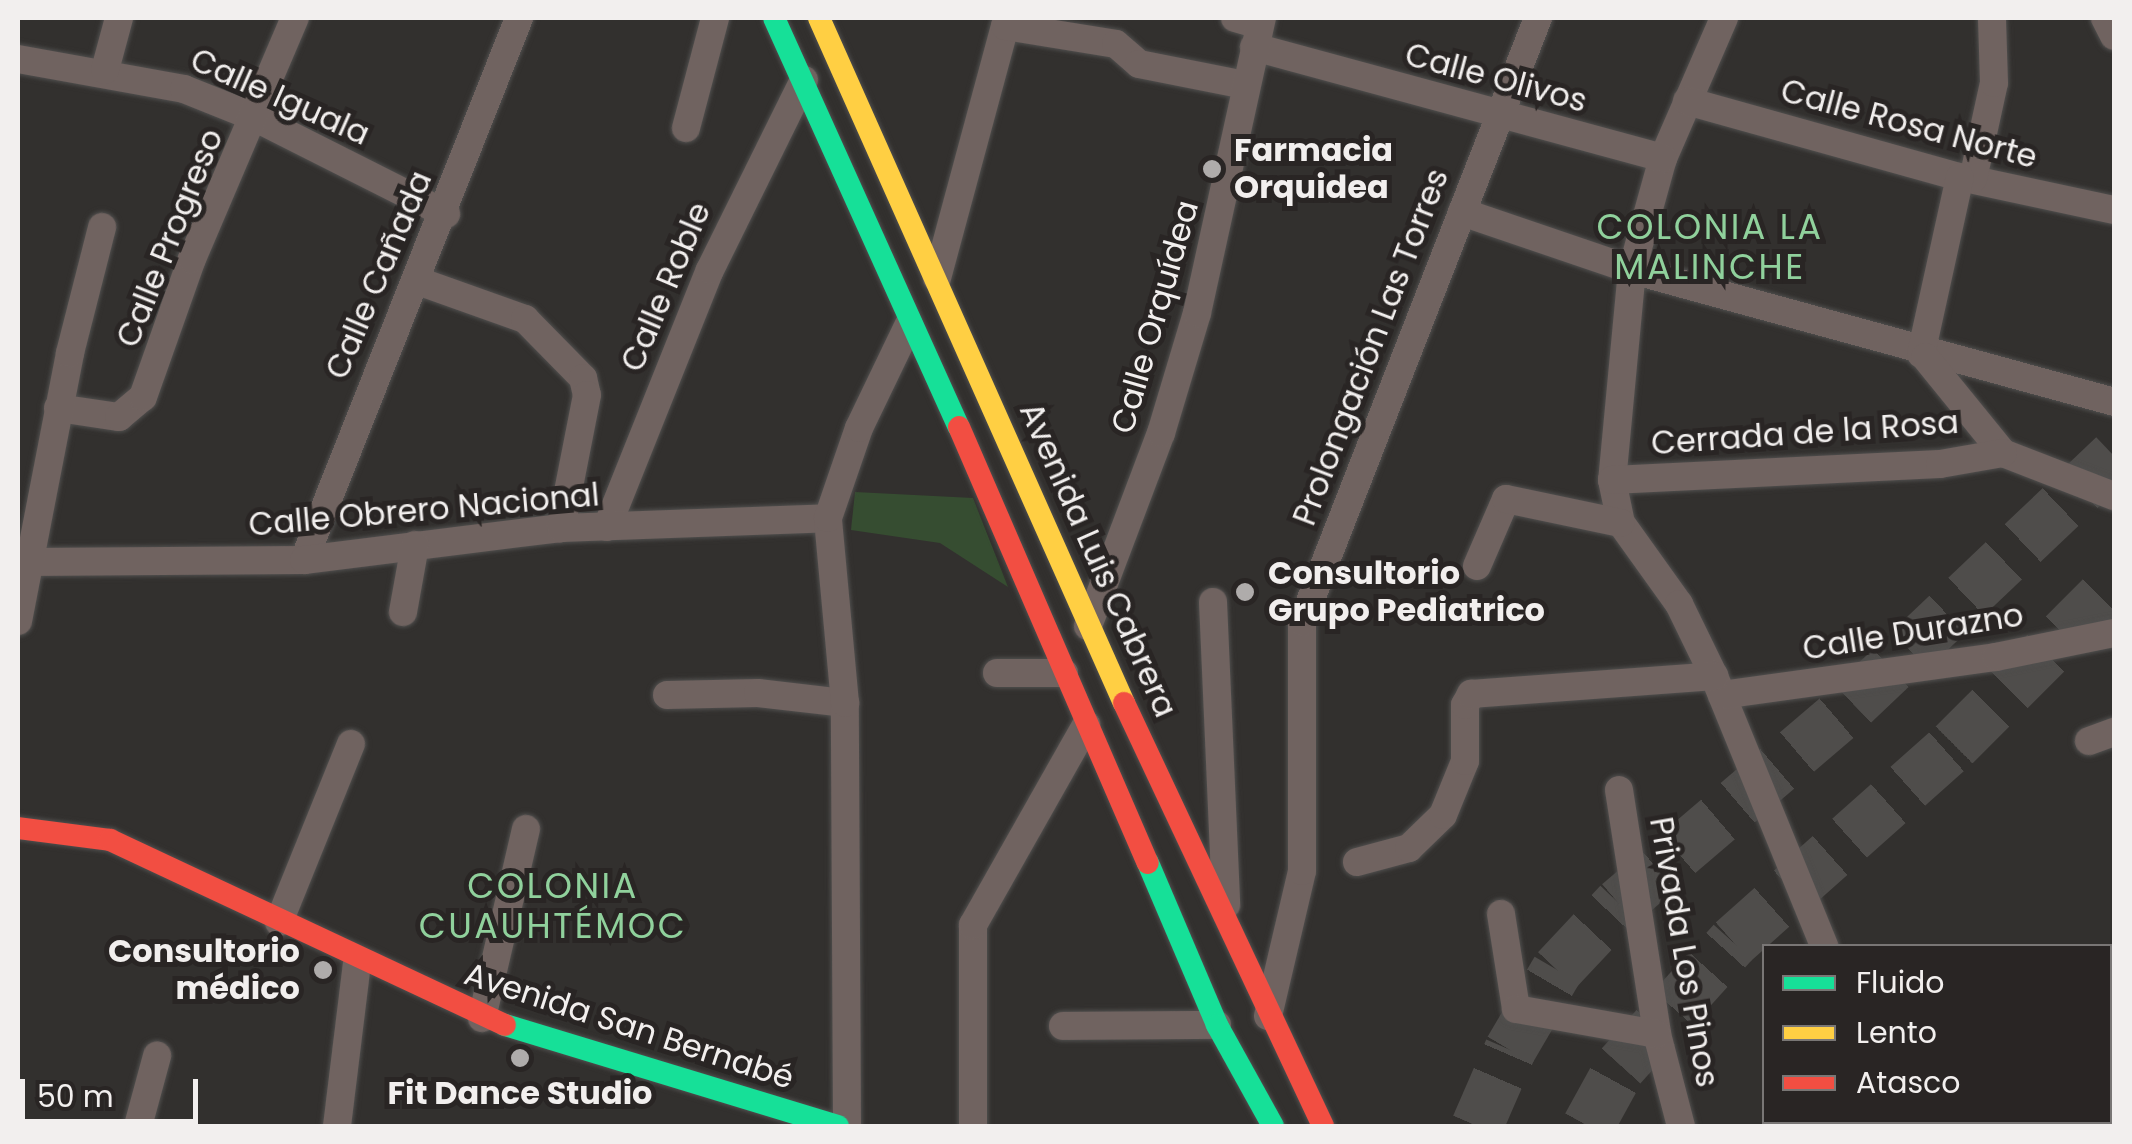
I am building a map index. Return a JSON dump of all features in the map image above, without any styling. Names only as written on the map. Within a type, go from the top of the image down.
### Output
[{"type":"street","points":[[106,70],[119,18]]},
{"type":"street","name":"Calle Progreso","points":[[58,408],[119,417],[144,397],[192,259],[256,118],[295,18]]},
{"type":"street","name":"Calle Cañada","points":[[304,560],[361,406],[446,214],[519,18]]},
{"type":"street","points":[[686,128],[715,18]]},
{"type":"street","points":[[774,18],[818,110],[908,324],[1002,522],[1217,1026],[1274,1126]]},
{"type":"street","name":"Avenida Luis Cabrera","points":[[819,18],[1088,626],[1268,1018],[1323,1126]]},
{"type":"street","name":"Prolongación Las Torres","points":[[1268,1018],[1302,871],[1302,622],[1496,115],[1537,18]]},
{"type":"street","points":[[1724,18],[1663,158],[1632,270],[1612,480],[1622,523],[1679,604],[1718,686],[1823,944]]},
{"type":"street","points":[[1921,354],[1994,83],[1992,18]]},
{"type":"street","points":[[2106,18],[2114,36]]},
{"type":"street","points":[[937,278],[998,42],[1014,24],[1116,44],[1139,64],[1245,85]]},
{"type":"street","name":"Calle Olivos","points":[[1252,27],[1496,115],[1663,158]]},
{"type":"street","name":"Calle Orquídea","points":[[1088,626],[1160,433],[1197,312],[1245,85],[1252,27]]},
{"type":"street","points":[[804,80],[812,56],[835,55]]},
{"type":"street","name":"Calle Iguala","points":[[18,59],[106,70],[184,89],[256,118],[446,214]]},
{"type":"street","name":"Calle Roble","points":[[607,527],[710,270],[804,80]]},
{"type":"street","points":[[818,110],[842,116],[857,98]]},
{"type":"street","name":"Calle Rosa Norte","points":[[1687,101],[1967,178],[2114,210]]},
{"type":"street","points":[[1462,212],[1632,270],[1921,354],[2114,402]]},
{"type":"street","points":[[18,621],[26,562],[58,408],[102,227]]},
{"type":"street","points":[[418,281],[525,318],[583,378],[587,394],[562,528]]},
{"type":"street","points":[[847,1126],[844,702],[828,518],[859,428],[908,324]]},
{"type":"street","points":[[1921,354],[1950,381],[2003,453],[2114,496]]},
{"type":"street","name":"Cerrada de la Rosa","points":[[1612,480],[1940,464],[2003,453]]},
{"type":"street","points":[[1477,566],[1506,499],[1622,523]]},
{"type":"street","name":"Calle Obrero Nacional","points":[[26,562],[304,560],[562,528],[828,518]]},
{"type":"street","points":[[403,612],[414,545]]},
{"type":"street","points":[[1214,602],[1227,922]]},
{"type":"street","name":"Calle Durazno","points":[[1357,862],[1409,848],[1443,815],[1465,762],[1465,705],[1471,694],[1718,686],[1996,657],[2114,633]]},
{"type":"street","points":[[998,673],[1064,673]]},
{"type":"street","points":[[667,695],[758,693],[844,702]]},
{"type":"street","points":[[973,1126],[973,926],[1086,726]]},
{"type":"street","points":[[279,922],[352,744]]},
{"type":"street","name":"Privada Los Pinos","points":[[1619,790],[1657,1034],[1681,1126]]},
{"type":"street","name":"Avenida San Bernabé","points":[[18,828],[110,840],[357,964],[482,1018],[763,1115],[838,1126]]},
{"type":"street","points":[[482,1018],[526,829]]},
{"type":"street","points":[[1501,914],[1516,1009],[1657,1034]]},
{"type":"street","points":[[337,1126],[357,964]]},
{"type":"street","points":[[1064,1026],[1217,1026]]},
{"type":"street","points":[[138,1126],[157,1056]]},
{"type":"green space","points":[[855,492],[973,498],[1008,587],[940,543],[851,530]]},
{"type":"tunnel","points":[[1477,1126],[1510,1050],[1557,970],[1619,904],[1853,704],[2114,456]]},
{"type":"tunnel","points":[[1588,1126],[1621,1066],[1733,942],[1954,745],[2114,585]]},
{"type":"traffic: fast","points":[[774,18],[959,427]]},
{"type":"traffic: fast","points":[[1148,863],[1217,1025],[1273,1126]]},
{"type":"traffic: fast","points":[[505,1025],[838,1126]]},
{"type":"traffic: slow","points":[[819,18],[1124,703]]},
{"type":"traffic: jam","points":[[959,427],[1148,863]]},
{"type":"traffic: jam","points":[[1124,703],[1323,1126]]},
{"type":"traffic: jam","points":[[18,828],[110,840],[505,1025]]},
{"type":"traffic: jam","points":[[1810,1126],[1816,1124]]},
{"type":"place","name":"Farmacia Orquidea","points":[[1212,169]]},
{"type":"place","name":"Consultorio Grupo Pediatrico","points":[[1245,592]]},
{"type":"place","name":"Consultorio médico","points":[[323,970]]},
{"type":"place","name":"Fit Dance Studio","points":[[520,1058]]},
{"type":"district","name":"COLONIA LA MALINCHE","points":[[1710,247]]},
{"type":"district","name":"COLONIA CUAUHTÉMOC","points":[[553,906]]}]
